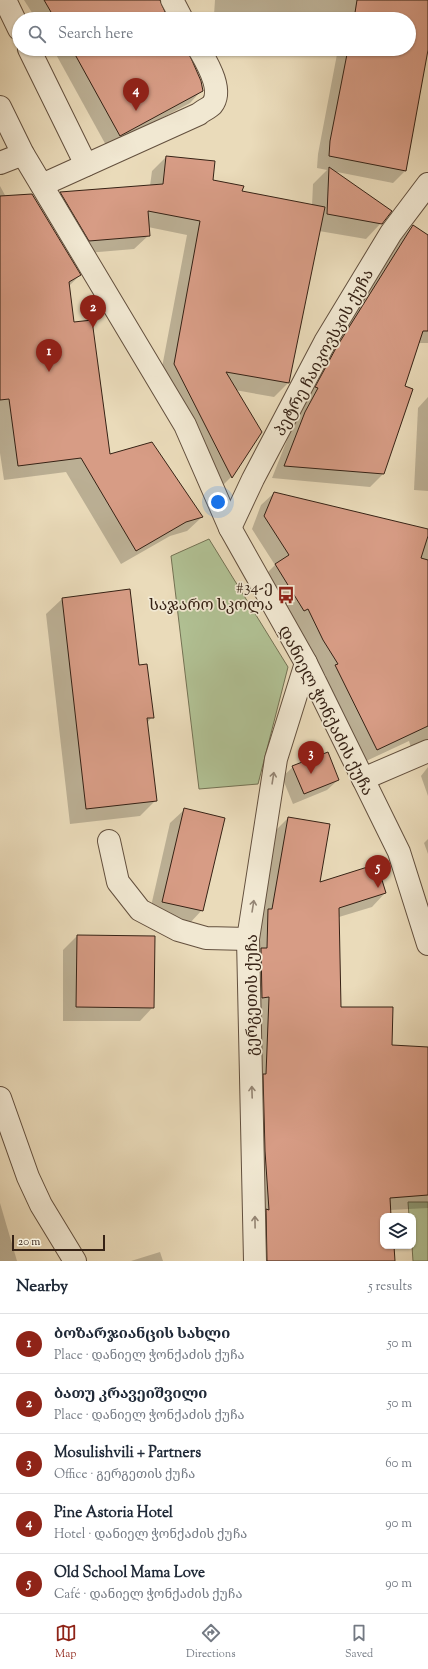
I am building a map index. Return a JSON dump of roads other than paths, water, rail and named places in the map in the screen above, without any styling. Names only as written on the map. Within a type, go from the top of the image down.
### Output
[{"type":"street","points":[[5,0],[12,14]]},
{"type":"street","points":[[172,0],[178,12]]},
{"type":"street","points":[[32,56],[86,165]]},
{"type":"street","points":[[42,185],[198,114],[212,105],[217,89],[210,69],[203,56]]},
{"type":"street","name":"დანიელ ჭონქაძის ქუჩა","points":[[0,107],[23,154],[185,425],[230,528],[306,663],[399,852],[428,944]]},
{"type":"street","points":[[0,163],[23,154]]},
{"type":"street","name":"პეტრე ჩაიკოვსკის ქუჩა","points":[[230,528],[253,479],[326,342],[392,233],[428,184]]},
{"type":"street","name":"გერგეთის ქუჩა","points":[[255,1261],[248,940],[276,759],[306,663]]},
{"type":"street","points":[[363,779],[428,751]]},
{"type":"street","points":[[109,840],[118,882],[140,910],[178,930],[206,938],[248,940]]},
{"type":"street","points":[[0,1098],[28,1177],[41,1205],[74,1261]]},
{"type":"place","name":"Pine Astoria Hotel","points":[[136,111]]},
{"type":"place","name":"ბათუ კრავეიშვილი","points":[[93,328]]},
{"type":"place","name":"ბოზარჯიანცის სახლი","points":[[49,372]]},
{"type":"place","name":"#34-ე საჯარო სკოლა","points":[[286,595]]},
{"type":"place","name":"Mosulishvili + Partners","points":[[311,774]]},
{"type":"place","name":"Old School Mama Love","points":[[378,888]]}]
